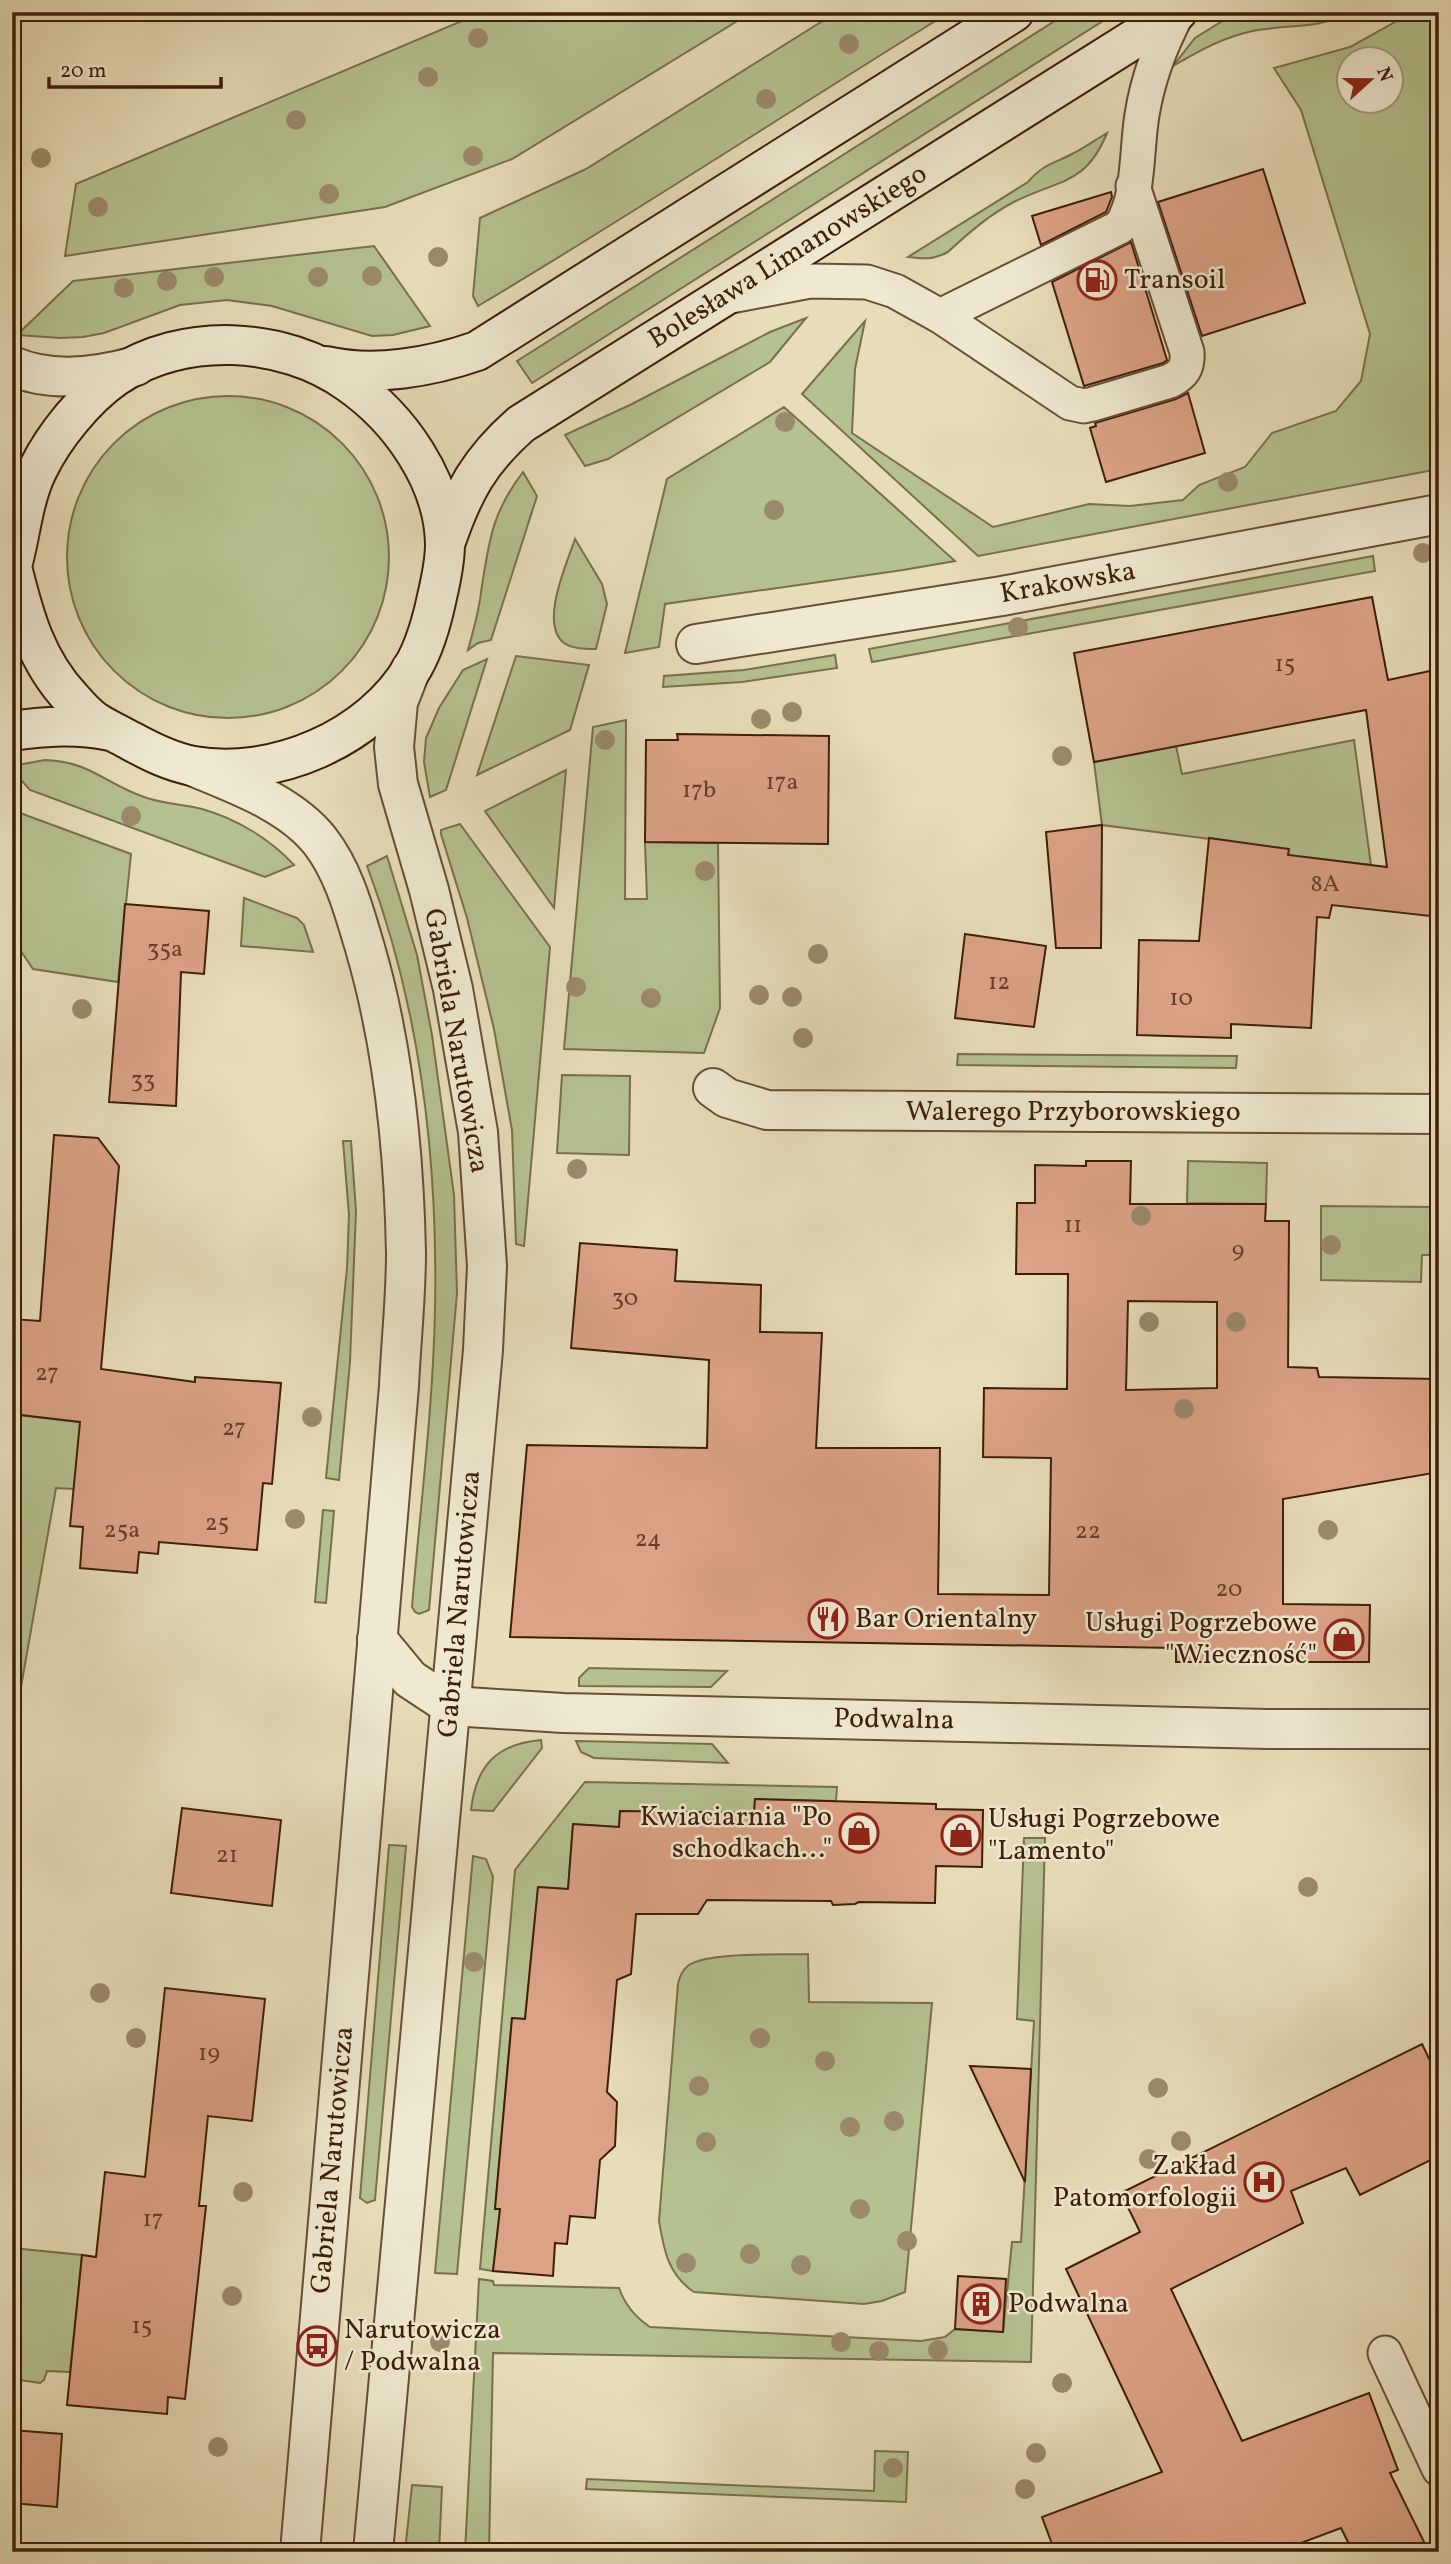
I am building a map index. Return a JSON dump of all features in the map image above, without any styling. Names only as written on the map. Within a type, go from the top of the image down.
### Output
[{"type":"street","points":[[12,366],[54,376],[83,376],[136,366],[187,349],[239,345],[279,351],[317,364],[356,369],[413,368],[477,351],[1014,12]]},
{"type":"street","name":"Bolesława Limanowskiego","points":[[445,544],[455,513],[471,481],[496,447],[515,429],[573,390],[1178,12]]},
{"type":"street","points":[[136,366],[115,378],[92,398],[38,467],[25,506],[12,566],[27,627],[47,668],[86,714],[167,759],[192,766],[220,769],[248,768],[285,760],[330,743],[376,710],[412,667],[426,638],[435,607],[445,544],[441,515],[420,461],[387,414],[366,394],[317,364]]},
{"type":"street","name":"Krakowska","points":[[696,644],[1002,596],[1439,514]]},
{"type":"street","name":"Gabriela Narutowicza","points":[[373,2552],[483,1350],[488,1266],[478,1132],[453,989],[429,890],[398,784],[394,727],[398,702],[412,667]]},
{"type":"street","points":[[12,731],[68,725],[88,726],[116,733]]},
{"type":"street","name":"Gabriela Narutowicza","points":[[192,766],[263,798],[292,816],[319,840],[335,866],[351,898],[377,988],[400,1125],[406,1256],[399,1387],[300,2552]]},
{"type":"street","name":"Walerego Przyborowskiego","points":[[713,1088],[727,1098],[767,1110],[1439,1114]]},
{"type":"street","name":"Podwalna","points":[[377,1639],[410,1679],[451,1706],[563,1713],[1268,1729],[1439,1729]]},
{"type":"lane","points":[[940,316],[1121,227],[1131,209],[1142,115],[1152,69],[1161,44],[1178,12]]},
{"type":"lane","points":[[725,297],[810,281],[867,282],[895,291],[940,316],[1062,398],[1078,405],[1093,404],[1180,376],[1185,369],[1187,352],[1133,186]]},
{"type":"lane","points":[[1385,2353],[1439,2469]]},
{"type":"green space","points":[[483,12],[752,12],[512,159],[385,207],[65,256],[76,184]]},
{"type":"green space","points":[[837,12],[950,12],[478,306],[473,296],[480,218],[586,169]]},
{"type":"green space","points":[[1069,12],[1117,12],[532,383],[517,361]]},
{"type":"green space","points":[[1237,12],[1349,12],[1326,22],[1265,29],[1232,37],[1173,66],[1195,38]]},
{"type":"green space","points":[[1413,12],[1439,12],[1439,469],[978,556],[802,394],[865,321],[855,369],[852,433],[993,527],[1089,504],[1130,506],[1183,500],[1199,485],[1245,467],[1272,433],[1336,411],[1361,381],[1370,334],[1301,110],[1274,68],[1336,51],[1336,116],[1406,116],[1406,46],[1352,46]]},
{"type":"green space","points":[[1107,133],[1098,151],[1079,173],[1003,208],[978,225],[948,252],[928,258],[908,257],[1028,182],[1044,168]]},
{"type":"green space","points":[[374,246],[430,326],[393,335],[372,336],[272,306],[227,300],[180,305],[104,333],[83,337],[17,335],[73,281]]},
{"type":"green space","points":[[806,318],[770,362],[608,459],[585,466],[565,435],[632,404],[770,332]]},
{"type":"green space","points":[[228,396],[259,399],[290,408],[318,423],[342,443],[362,467],[377,495],[386,526],[389,557],[386,588],[377,619],[362,647],[342,671],[318,691],[290,706],[259,715],[228,718],[197,715],[166,706],[138,691],[114,671],[94,647],[79,619],[70,588],[67,557],[70,526],[79,495],[94,467],[114,443],[138,423],[166,408],[197,399]]},
{"type":"green space","points":[[784,407],[955,561],[665,604],[659,647],[625,653],[667,479]]},
{"type":"green space","points":[[523,472],[537,496],[491,640],[478,643],[468,650],[493,529],[504,501]]},
{"type":"green space","points":[[575,539],[602,584],[607,604],[596,649],[575,648],[564,643],[557,634],[554,622],[554,608],[561,577]]},
{"type":"green space","points":[[1373,556],[1375,571],[872,662],[869,649]]},
{"type":"green space","points":[[835,655],[837,668],[742,682],[663,687],[664,676],[744,670]]},
{"type":"green space","points":[[516,656],[589,665],[570,730],[477,775]]},
{"type":"green space","points":[[487,659],[446,790],[430,797],[424,762],[426,738],[439,708],[463,670]]},
{"type":"green space","points":[[626,720],[625,899],[647,899],[645,842],[718,843],[720,1008],[704,1053],[564,1049],[593,727]]},
{"type":"green space","points":[[1354,740],[1371,865],[1288,855],[1288,849],[1102,825],[1094,762],[1176,746],[1182,774]]},
{"type":"green space","points":[[45,760],[74,764],[151,799],[202,809],[228,818],[264,838],[294,865],[265,877],[30,790],[12,770],[12,766]]},
{"type":"green space","points":[[566,770],[554,908],[485,811]]},
{"type":"green space","points":[[12,810],[131,854],[118,982],[33,969],[12,938]]},
{"type":"green space","points":[[460,824],[550,947],[524,1246],[516,1244],[512,1130],[494,1029],[467,918],[441,834],[441,830]]},
{"type":"green space","points":[[387,856],[417,955],[432,1035],[454,1195],[457,1293],[429,1610],[419,1614],[412,1607],[434,1347],[433,1197],[429,1141],[413,1029],[385,919],[367,866]]},
{"type":"green space","points":[[244,898],[297,918],[304,925],[313,952],[241,946]]},
{"type":"green space","points":[[958,1054],[1237,1056],[1236,1068],[957,1065]]},
{"type":"green space","points":[[562,1075],[630,1076],[629,1155],[557,1153]]},
{"type":"green space","points":[[343,1141],[351,1141],[356,1211],[350,1362],[339,1480],[326,1478],[347,1268],[349,1215]]},
{"type":"green space","points":[[1188,1161],[1267,1163],[1266,1204],[1187,1203]]},
{"type":"green space","points":[[1321,1206],[1435,1207],[1434,1255],[1422,1255],[1421,1282],[1321,1280]]},
{"type":"green space","points":[[12,1414],[112,1426],[74,1489],[56,1488],[12,1738]]},
{"type":"green space","points":[[323,1510],[334,1511],[326,1603],[315,1602]]},
{"type":"green space","points":[[589,1668],[727,1671],[711,1687],[579,1686],[579,1678]]},
{"type":"green space","points":[[541,1740],[542,1748],[493,1811],[471,1810],[478,1781],[491,1760],[512,1746]]},
{"type":"green space","points":[[576,1741],[712,1744],[728,1763],[594,1758],[581,1752]]},
{"type":"green space","points":[[585,1782],[837,1787],[836,1801],[755,1799],[754,1813],[620,1811],[619,1827],[573,1824],[568,1889],[538,1887],[525,2019],[512,2018],[495,2209],[500,2209],[493,2271],[480,2269],[515,1870]]},
{"type":"green space","points":[[1024,1838],[1045,1838],[1031,2362],[493,2353],[489,2552],[465,2552],[479,2279],[493,2281],[494,2285],[619,2288],[631,2310],[650,2327],[921,2341],[945,2337],[955,2329],[1003,2332],[1012,2242],[1021,2242],[1034,2021],[1017,2019]]},
{"type":"green space","points":[[389,1845],[406,1846],[375,2200],[367,2203],[360,2198]]},
{"type":"green space","points":[[473,1856],[486,1859],[493,1877],[457,2274],[435,2273]]},
{"type":"green space","points":[[808,1954],[809,2002],[932,2003],[905,2292],[882,2301],[864,2304],[694,2292],[673,2270],[665,2252],[659,2221],[680,1978],[689,1965],[712,1958]]},
{"type":"green space","points":[[12,2248],[82,2255],[70,2372],[47,2371],[40,2383],[12,2379]]},
{"type":"green space","points":[[875,2451],[908,2452],[906,2502],[586,2489],[587,2479],[874,2491]]},
{"type":"green space","points":[[412,2485],[442,2487],[439,2552],[405,2552]]},
{"type":"building","points":[[1263,169],[1305,303],[1202,336],[1158,202]]},
{"type":"building","points":[[1111,192],[1112,197],[1106,212],[1041,245],[1032,216]]},
{"type":"building","points":[[1131,242],[1167,360],[1084,386],[1052,282]]},
{"type":"building","points":[[1188,393],[1205,453],[1106,482],[1090,428],[1096,426],[1095,423]]},
{"type":"building","points":[[1372,597],[1388,680],[1439,669],[1439,917],[1332,905],[1329,918],[1317,917],[1311,1028],[1231,1024],[1231,1038],[1137,1035],[1139,940],[1199,941],[1209,838],[1289,849],[1288,855],[1387,867],[1366,710],[1094,762],[1074,653]]},
{"type":"building","points":[[677,734],[829,736],[828,844],[645,842],[646,740],[678,740]]},
{"type":"building","points":[[1102,825],[1101,948],[1056,948],[1046,832]]},
{"type":"building","points":[[125,904],[209,911],[204,974],[181,972],[176,1106],[109,1102]]},
{"type":"building","points":[[965,934],[1046,946],[1034,1027],[955,1018]]},
{"type":"building","points":[[54,1135],[98,1138],[119,1166],[101,1369],[195,1382],[195,1377],[281,1383],[272,1484],[263,1483],[257,1550],[159,1542],[158,1554],[139,1552],[137,1573],[80,1568],[83,1527],[70,1526],[80,1422],[12,1414],[12,1319],[40,1321]]},
{"type":"building","points":[[1086,1161],[1131,1161],[1130,1204],[1266,1204],[1265,1221],[1289,1221],[1288,1367],[1317,1368],[1319,1377],[1439,1379],[1439,1472],[1283,1499],[1283,1604],[1370,1605],[1369,1662],[1176,1662],[1176,1648],[510,1637],[527,1445],[707,1448],[709,1360],[571,1348],[580,1243],[677,1250],[675,1281],[761,1285],[760,1332],[822,1333],[816,1448],[940,1448],[938,1594],[1049,1595],[1051,1458],[983,1457],[984,1388],[1067,1389],[1068,1274],[1016,1274],[1017,1203],[1035,1203],[1035,1165],[1086,1166]],"holes":[[[1128,1301],[1217,1302],[1217,1388],[1126,1390]]]},
{"type":"building","points":[[755,1799],[936,1804],[936,1809],[983,1810],[982,1867],[936,1866],[935,1903],[859,1902],[833,1905],[831,1901],[707,1900],[698,1914],[636,1914],[631,1974],[617,1980],[607,2092],[617,2102],[615,2146],[600,2160],[595,2218],[570,2216],[567,2244],[555,2243],[553,2276],[493,2271],[500,2209],[495,2209],[512,2018],[525,2019],[538,1887],[568,1889],[573,1824],[619,1827],[620,1811],[754,1813]]},
{"type":"building","points":[[182,1808],[281,1820],[272,1906],[171,1893]]},
{"type":"building","points":[[165,1988],[265,1999],[252,2121],[208,2116],[199,2206],[206,2206],[185,2399],[168,2397],[167,2414],[67,2405],[82,2255],[96,2257],[105,2172],[145,2177]]},
{"type":"building","points":[[1422,2044],[1439,2079],[1439,2156],[1360,2195],[1346,2168],[1291,2191],[1303,2223],[1171,2289],[1242,2441],[1369,2393],[1398,2470],[1390,2473],[1429,2552],[1353,2552],[1341,2528],[1277,2552],[1055,2552],[1042,2517],[1162,2472],[1066,2269],[1140,2232],[1121,2193]]},
{"type":"building","points":[[970,2066],[1031,2069],[1025,2182]]},
{"type":"building","name":"Podwalna","points":[[958,2276],[1006,2279],[1003,2332],[955,2329]]},
{"type":"building","points":[[12,2430],[62,2434],[57,2507],[12,2503]]},
{"type":"place","name":"Transoil","points":[[1097,280]]},
{"type":"place","name":"Bar Orientalny","points":[[828,1619]]},
{"type":"place","name":"Usługi Pogrzebowe \"Wieczność\"","points":[[1344,1639]]},
{"type":"place","name":"Kwiaciarnia \"Po schodkach...\"","points":[[859,1833]]},
{"type":"place","name":"Usługi Pogrzebowe \"Lamento\"","points":[[961,1835]]},
{"type":"place","name":"Zakład Patomorfologii","points":[[1264,2182]]},
{"type":"place","name":"Podwalna","points":[[981,2304]]},
{"type":"place","name":"Narutowicza / Podwalna","points":[[317,2346]]}]
